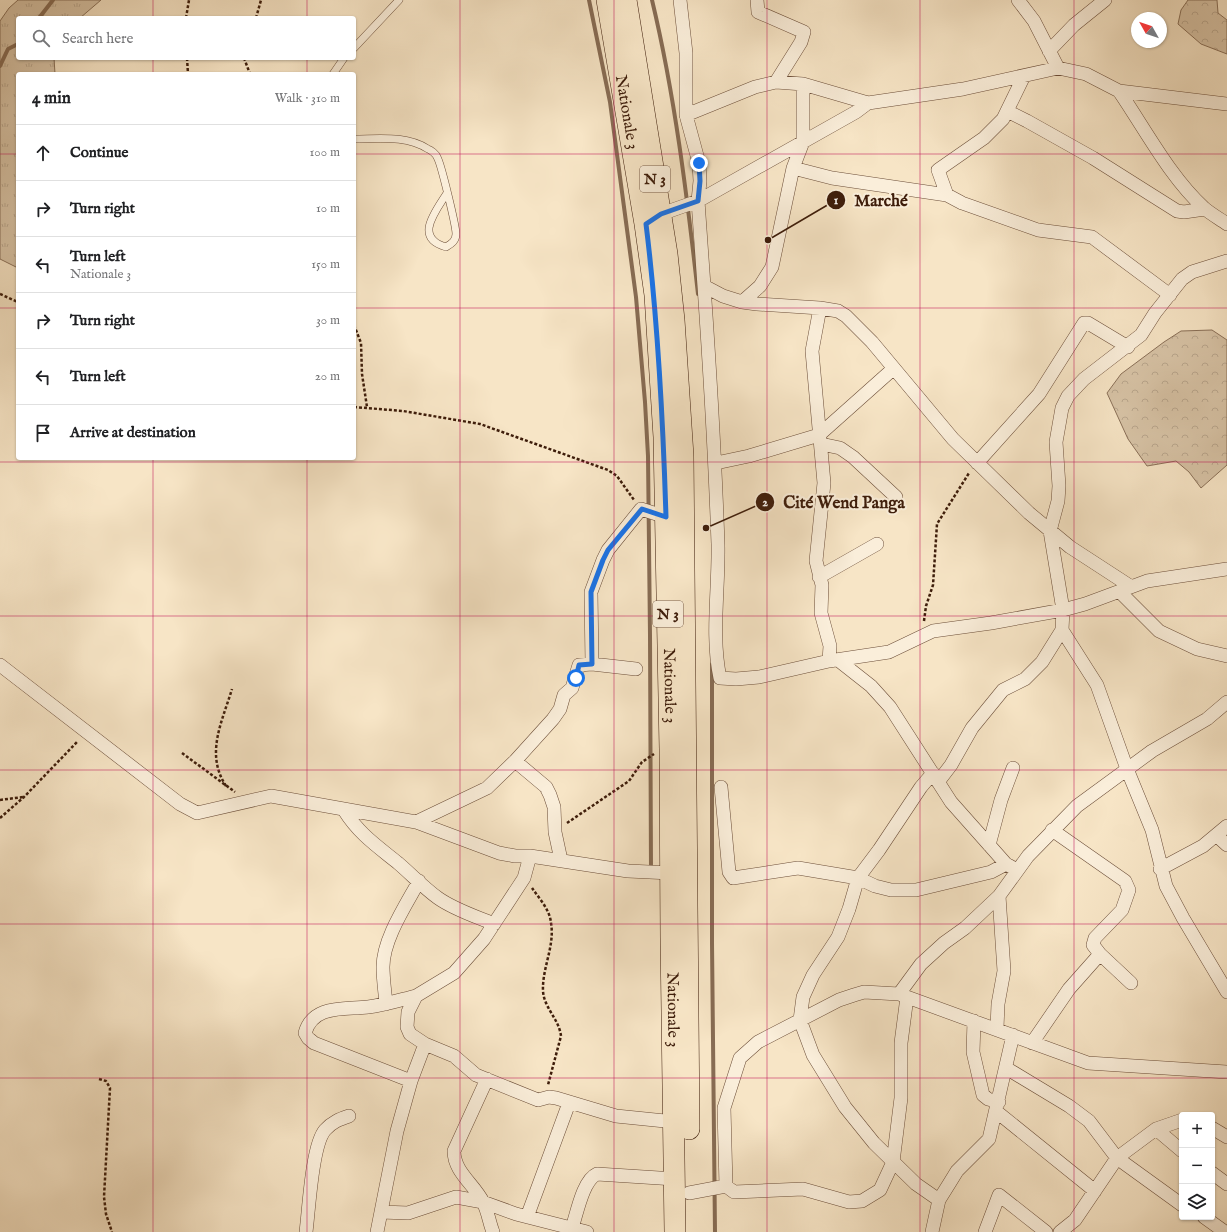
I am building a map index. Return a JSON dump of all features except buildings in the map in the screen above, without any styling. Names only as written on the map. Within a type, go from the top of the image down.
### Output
[{"type":"main road","name":"Nationale 3","points":[[607,0],[674,320],[683,456],[682,1186],[675,1232]]},
{"type":"main road","name":"Nationale 3","points":[[626,0],[653,219],[655,295],[664,437],[675,1122],[682,1186]]},
{"type":"main road","name":"N 3","points":[[682,1186],[690,1232]]},
{"type":"street","points":[[680,0],[686,52],[686,115],[699,163],[700,181],[698,201],[716,463],[718,568],[716,661],[720,678],[736,679],[759,677],[833,660],[889,652],[933,631],[991,623],[1063,610],[1124,589],[1170,576],[1227,568]]},
{"type":"street","points":[[757,0],[758,12],[804,32],[801,42],[776,82]]},
{"type":"street","points":[[1018,0],[1034,21],[1058,68]]},
{"type":"street","points":[[1049,51],[1074,26],[1105,0]]},
{"type":"street","points":[[686,115],[755,87],[776,82],[803,84],[868,103],[963,89],[1058,68],[1086,74],[1119,91],[1227,104]]},
{"type":"street","points":[[947,195],[938,170],[984,138],[1003,119],[1024,76]]},
{"type":"street","points":[[742,302],[760,286],[772,267],[793,168],[803,142],[803,84]]},
{"type":"street","points":[[1119,91],[1189,192],[1205,208],[1227,224]]},
{"type":"street","points":[[653,219],[698,201],[856,112],[868,103]]},
{"type":"street","points":[[1007,112],[1027,121],[1099,162],[1177,211],[1184,212],[1205,208]]},
{"type":"street","points":[[793,168],[840,180],[947,195],[962,203],[1038,230],[1092,237],[1170,295]]},
{"type":"street","points":[[939,1200],[916,1184],[893,1162],[874,1143],[845,1107],[813,1055],[800,1020],[803,997],[813,976],[838,937],[858,878],[879,850],[921,787],[936,778],[972,728],[1003,690],[1024,679],[1042,662],[1062,630],[1063,610],[1050,531],[1058,494],[1056,442],[1060,411],[1068,396],[1080,382],[1128,347],[1141,335],[1155,313],[1182,279],[1192,272],[1227,261]]},
{"type":"street","points":[[704,286],[723,296],[742,302],[820,308],[838,311],[846,316],[872,342],[948,433],[977,463],[1050,531],[1124,589],[1159,631],[1197,649],[1227,656]]},
{"type":"street","points":[[820,308],[812,351],[824,483],[816,552],[816,569],[822,585],[821,613],[833,660],[871,686],[890,707],[960,814],[1012,867]]},
{"type":"street","points":[[977,463],[1039,394],[1084,323],[1088,323],[1128,347]]},
{"type":"street","points":[[716,463],[820,439],[893,369]]},
{"type":"street","points":[[820,439],[853,456],[896,497]]},
{"type":"street","points":[[592,664],[591,592],[608,550],[642,509],[666,517]]},
{"type":"street","points":[[819,577],[877,544]]},
{"type":"street","points":[[1062,630],[1097,685],[1127,769],[1152,830],[1160,869],[1166,886],[1183,918],[1227,992]]},
{"type":"street","points":[[416,822],[480,793],[496,780],[515,761],[556,714],[564,695],[572,688],[579,666],[592,664],[636,668]]},
{"type":"street","points":[[0,665],[180,804],[197,813],[266,796],[416,822],[499,852],[515,856],[530,856],[628,870],[671,873]]},
{"type":"street","points":[[726,1186],[734,1192],[803,1189],[849,1202],[862,1201],[880,1190],[893,1162],[901,1098],[903,995],[921,964],[944,943],[965,928],[999,896],[1012,867],[1078,806],[1152,751],[1207,719],[1227,702]]},
{"type":"street","points":[[515,761],[546,787],[554,807],[555,832],[561,860]]},
{"type":"street","points":[[989,845],[1001,800],[1013,768]]},
{"type":"street","points":[[721,787],[728,872],[733,878],[798,868],[858,878],[875,886],[890,890],[916,890],[1012,867]]},
{"type":"street","points":[[344,810],[355,827],[366,838],[428,890],[446,903],[494,924]]},
{"type":"street","points":[[1160,869],[1202,846],[1227,826]]},
{"type":"street","points":[[1052,830],[1125,882],[1128,886],[1129,890],[1122,910],[1095,938],[1093,945],[1100,954],[1131,983]]},
{"type":"street","points":[[1216,835],[1227,845]]},
{"type":"street","points":[[411,1081],[314,1043],[305,1033],[307,1026],[316,1016],[335,1008],[368,1007],[416,996],[454,973],[484,939],[524,878],[530,856]]},
{"type":"street","points":[[386,1004],[383,966],[386,949],[396,924],[419,881]]},
{"type":"street","points":[[997,1028],[1004,971],[999,896]]},
{"type":"street","points":[[1032,1043],[1069,989],[1100,954]]},
{"type":"street","points":[[726,1186],[724,1108],[740,1058],[758,1042],[800,1020],[854,995],[864,992],[883,992],[903,995],[997,1028],[1032,1043],[1088,1063],[1227,1072]]},
{"type":"street","points":[[416,996],[408,1012],[407,1027],[410,1034],[425,1044],[454,1056],[469,1070],[487,1079],[538,1100],[556,1098],[616,1116],[675,1122]]},
{"type":"street","points":[[974,1021],[973,1052],[983,1095],[1095,1191]]},
{"type":"street","points":[[932,1232],[939,1200],[957,1172],[989,1139],[998,1107],[1013,1035]]},
{"type":"street","points":[[378,1232],[397,1131],[411,1081],[425,1044]]},
{"type":"street","points":[[1006,1068],[1058,1098],[1089,1121],[1117,1158],[1179,1203]]},
{"type":"street","points":[[487,1079],[454,1151],[454,1159],[459,1169],[483,1202],[493,1232]]},
{"type":"street","points":[[528,1218],[569,1103]]},
{"type":"street","points":[[306,1232],[315,1161],[320,1137],[332,1123],[349,1116]]},
{"type":"street","points":[[1060,1232],[1075,1220],[1117,1158],[1156,1129],[1179,1121]]},
{"type":"street","points":[[1156,1129],[1179,1148]]},
{"type":"street","points":[[1215,1130],[1227,1137]]},
{"type":"street","points":[[572,1228],[586,1184],[592,1176],[597,1174],[715,1190],[726,1186]]},
{"type":"street","points":[[1215,1175],[1227,1184]]},
{"type":"street","points":[[985,1232],[999,1195],[1046,1232]]},
{"type":"street","points":[[381,1212],[408,1213],[456,1197],[483,1202],[528,1218],[587,1232]]},
{"type":"street","points":[[1208,1220],[1225,1232]]},
{"type":"lane","points":[[356,46],[399,0]]},
{"type":"lane","points":[[334,72],[343,60]]},
{"type":"lane","points":[[356,139],[394,138],[416,142],[430,149],[437,156],[447,193],[457,235],[453,243],[446,247],[432,241],[429,234],[429,224],[447,193]]},
{"type":"path","points":[[186,16],[189,0]]},
{"type":"path","points":[[256,16],[260,0]]},
{"type":"path","points":[[187,60],[188,72]]},
{"type":"path","points":[[245,60],[249,72]]},
{"type":"path","points":[[0,294],[16,301]]},
{"type":"path","points":[[356,330],[361,343],[362,374],[367,407]]},
{"type":"path","points":[[356,407],[403,410],[480,424],[608,470],[617,476],[642,509]]},
{"type":"path","points":[[922,635],[926,606],[933,584],[937,524],[960,486],[977,463]]},
{"type":"path","points":[[226,786],[218,774],[215,749],[217,736],[232,689]]},
{"type":"path","points":[[0,818],[24,797],[87,731]]},
{"type":"path","points":[[555,832],[629,781],[642,762],[649,756],[670,749]]},
{"type":"path","points":[[182,753],[237,793]]},
{"type":"path","points":[[0,800],[24,797]]},
{"type":"path","points":[[524,878],[542,903],[551,922],[552,938],[543,991],[547,1006],[560,1028],[561,1036],[545,1099]]},
{"type":"path","points":[[98,1079],[106,1081],[110,1088],[104,1197],[106,1214],[112,1232]]},
{"type":"green space","points":[[18,0],[101,0],[82,16],[16,16],[16,60],[54,60],[55,72],[16,72],[16,267],[0,259],[0,21],[9,8]]},
{"type":"green space","points":[[1188,0],[1217,0],[1218,13],[1227,20],[1227,54],[1201,44],[1178,24],[1181,10]]},
{"type":"green space","points":[[1212,330],[1227,340],[1227,465],[1201,488],[1189,472],[1176,461],[1147,466],[1128,439],[1107,393],[1121,374],[1181,331]]},
{"type":"waterway","points":[[41,16],[53,0]]},
{"type":"waterway","points":[[589,0],[610,102],[636,297],[645,402],[648,456],[651,870]]},
{"type":"waterway","points":[[652,0],[674,109],[685,183],[698,294]]},
{"type":"waterway","points":[[0,66],[8,49],[16,45]]},
{"type":"waterway","points":[[712,664],[712,943],[715,1232]]},
{"type":"place","name":"Marché","points":[[768,240]]},
{"type":"place","name":"Cité Wend Panga","points":[[706,528]]},
{"type":"route","points":[[576,678],[579,665],[592,664],[591,592],[608,550],[642,509],[666,517],[664,437],[659,378],[655,295],[646,224],[661,214],[698,201],[700,181],[699,163]]}]
